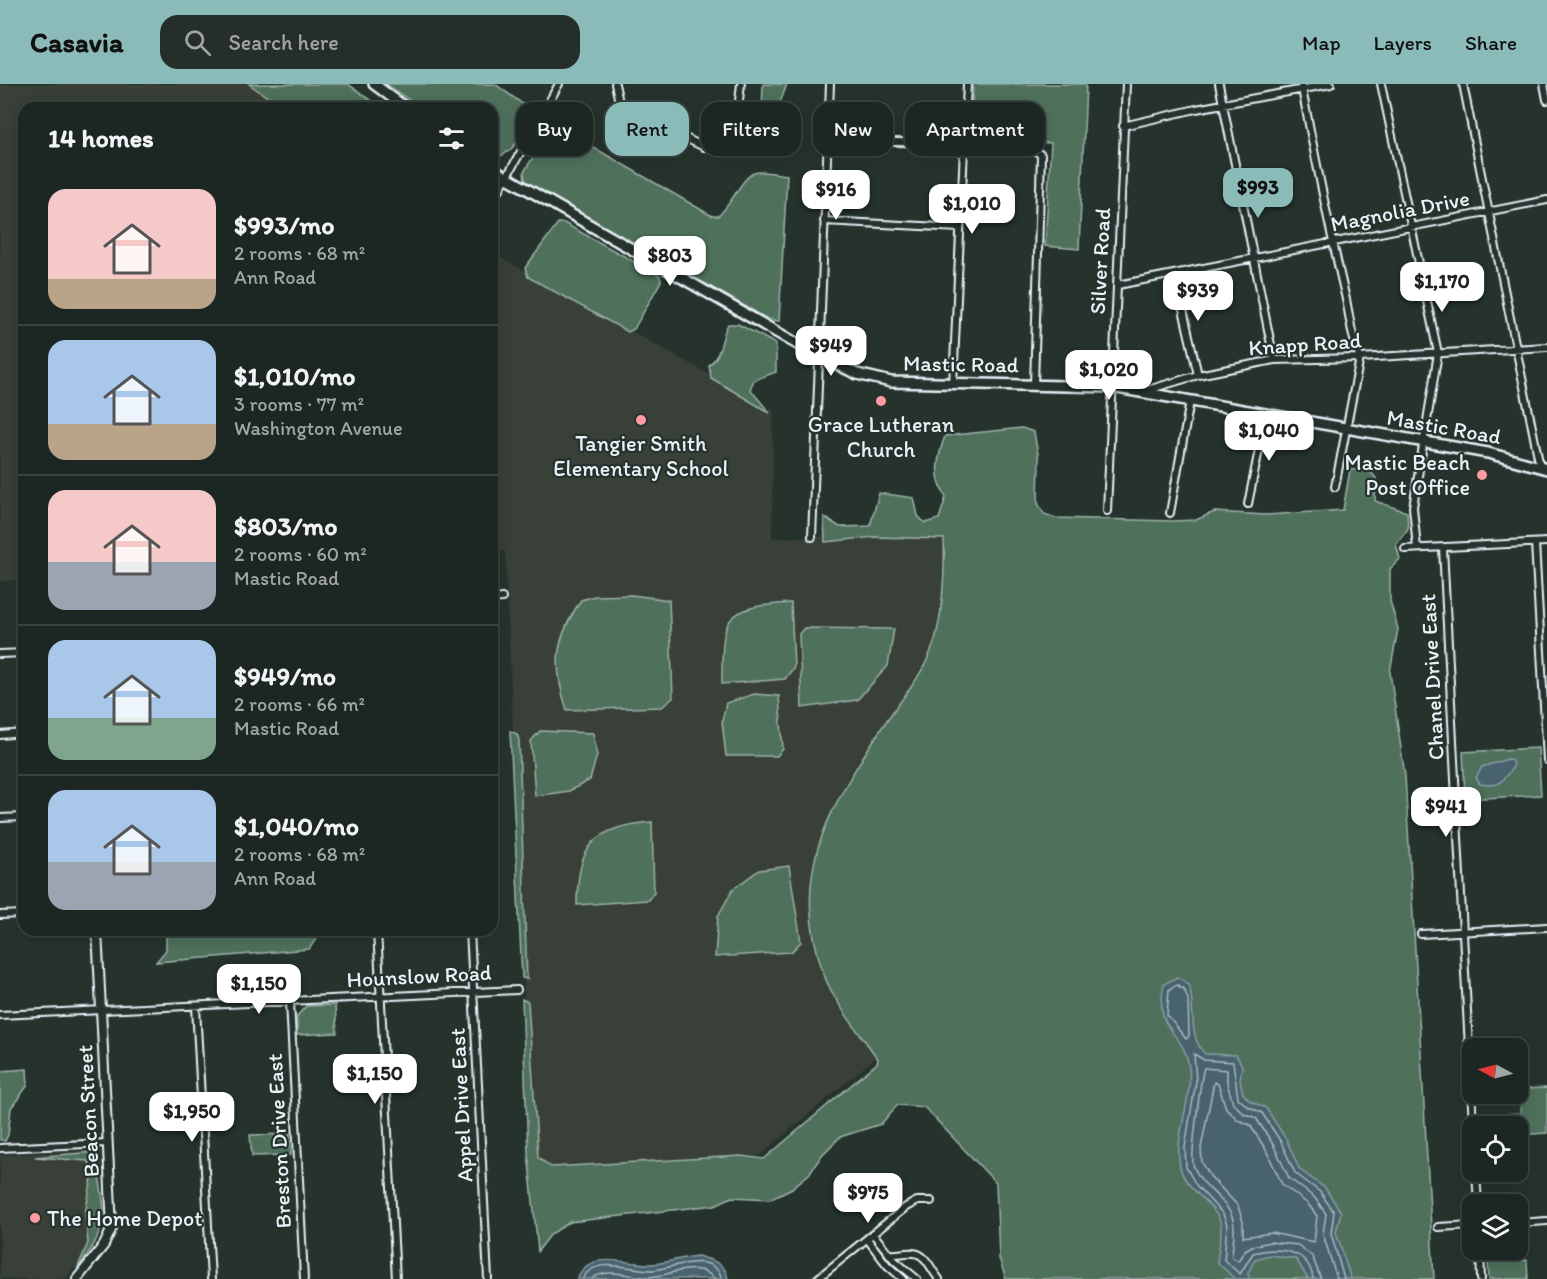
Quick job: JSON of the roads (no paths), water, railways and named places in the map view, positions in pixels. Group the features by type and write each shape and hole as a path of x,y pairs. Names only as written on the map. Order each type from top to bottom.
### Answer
{"main road":[{"path":"374,84 398,102"},
{"name":"Mastic Road","path":"498,173 819,356 872,378 906,384 1112,387 1491,454 1544,468"}],"street":[{"path":"498,193 559,84"},
{"path":"615,84 619,102 648,120 704,147 734,141 741,84"},
{"path":"829,102 830,84"},
{"path":"966,102 967,84"},
{"name":"Silver Road","path":"1107,511 1126,84"},
{"path":"1219,84 1274,360"},
{"path":"1123,126 1302,87 1331,84"},
{"path":"1381,84 1438,353 1413,507 1417,548"},
{"path":"1463,84 1516,348 1544,468"},
{"path":"1544,84 1547,100"},
{"path":"1302,87 1354,346 1360,358 1335,487"},
{"path":"812,537 827,156"},
{"path":"953,385 963,156"},
{"path":"1034,385 1041,156"},
{"name":"Magnolia Drive","path":"1118,285 1547,200"},
{"path":"824,221 960,228"},
{"path":"1175,275 1198,375"},
{"name":"Knapp Road","path":"1142,392 1198,375 1274,360 1360,358 1547,347"},
{"path":"1170,513 1190,401"},
{"path":"1248,504 1266,415"},
{"path":"1405,549 1547,542"},
{"path":"1535,543 1547,760"},
{"name":"Chanel Drive East","path":"1443,548 1472,1116"},
{"path":"498,598 502,598"},
{"path":"0,654 18,653"},
{"path":"0,735 18,734"},
{"path":"0,818 18,817"},
{"path":"0,915 18,914"},
{"path":"1421,934 1547,927"},
{"name":"Beacon Street","path":"77,1279 104,1245 112,1227 97,936"},
{"path":"377,936 396,1279"},
{"name":"Appel Drive East","path":"470,936 488,1279"},
{"name":"Hounslow Road","path":"0,1015 517,990"},
{"name":"Breston Drive East","path":"290,1001 304,1279"},
{"path":"196,1007 211,1279"},
{"path":"0,1148 107,1143"},
{"path":"817,1279 868,1240 906,1206 917,1201 932,1201"},
{"path":"1528,1222 1547,1221"},
{"path":"1438,1227 1462,1226"},
{"path":"874,1235 889,1254 917,1279"},
{"path":"868,1240 903,1279"},
{"path":"889,1254 902,1256 912,1252 923,1256 939,1279"},
{"path":"894,1271 900,1265 902,1256"},
{"path":"1480,1260 1481,1279"}],"water":[{"path":"1508,759 1512,760 1513,767 1503,780 1492,785 1480,784 1476,778 1482,767"},
{"path":"1177,977 1189,984 1194,1030 1199,1047 1205,1054 1236,1055 1242,1066 1240,1080 1243,1094 1250,1101 1266,1108 1286,1139 1300,1170 1325,1188 1341,1212 1336,1232 1351,1279 1308,1279 1296,1259 1270,1255 1255,1259 1248,1273 1249,1279 1235,1279 1217,1262 1221,1230 1219,1218 1188,1183 1180,1167 1179,1142 1190,1080 1189,1067 1181,1044 1165,1022 1162,1013 1164,984"},
{"path":"698,1256 721,1266 728,1279 577,1279 583,1269 599,1261 652,1264"}],"place":[{"name":"Grace Lutheran Church","path":"881,401"},
{"name":"Tangier Smith Elementary School","path":"641,420"},
{"name":"Mastic Beach Post Office","path":"1482,475"},
{"name":"The Home Depot","path":"35,1218"}]}
